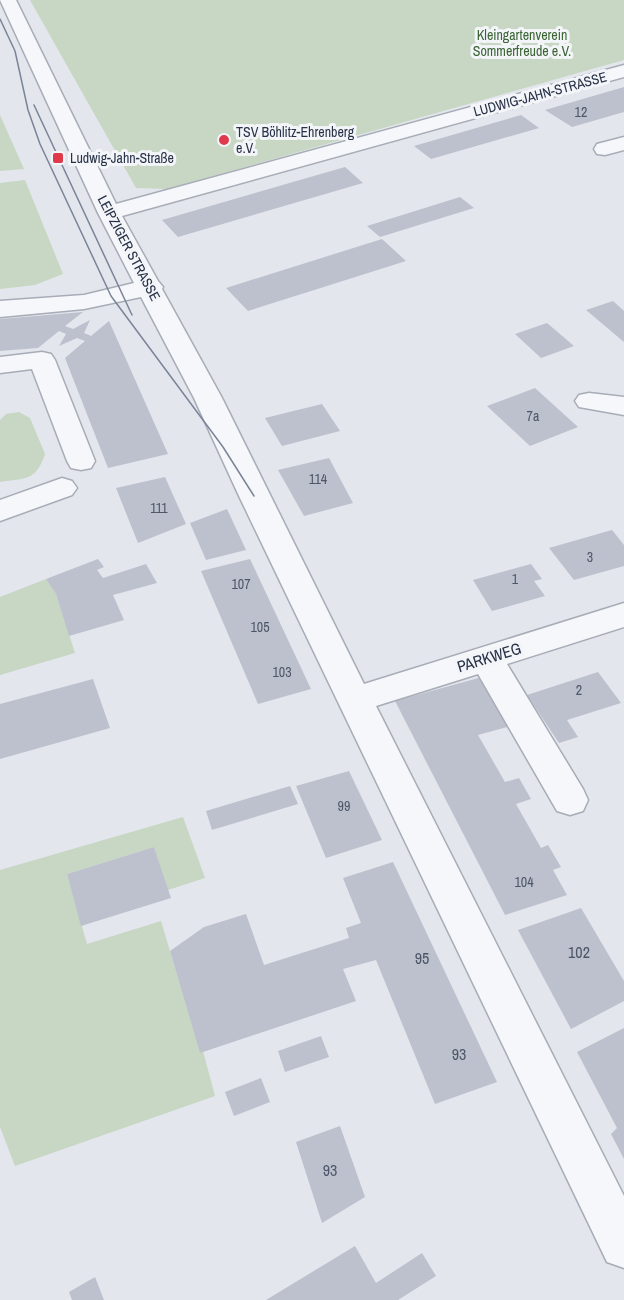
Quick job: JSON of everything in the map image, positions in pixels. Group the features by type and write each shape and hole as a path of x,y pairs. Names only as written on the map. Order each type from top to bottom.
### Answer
{"street":[{"name":"LEIPZIGER STRASSE","path":"7,0 109,213 208,398 354,700 624,1245"},
{"name":"LUDWIG-JAHN-STRASSE","path":"109,213 624,71"},
{"path":"0,309 84,302 151,288"},
{"path":"0,365 42,360 81,461"},
{"path":"589,401 624,406"},
{"path":"0,511 62,488"},
{"name":"PARKWEG","path":"354,700 624,615"},
{"path":"486,658 570,800"}],"green space":[{"name":"TSV Böhlitz-Ehrenberg e.V.","path":"30,0 624,0 624,60 167,189 136,188"},
{"path":"0,115 24,169 0,171"},
{"path":"25,180 63,274 35,285 0,289 0,183"},
{"path":"19,412 30,418 45,454 34,474 23,479 0,482 0,420 6,414"},
{"path":"46,579 56,594 75,653 0,675 0,597"},
{"path":"183,817 205,878 168,890 154,847 67,874 87,944 161,921 200,1052 203,1051 215,1096 15,1166 0,1127 0,870"}],"building":[{"path":"624,87 624,112 572,127 545,110"},
{"path":"521,115 539,128 431,159 414,146"},
{"path":"345,167 363,183 178,237 162,220"},
{"path":"460,197 474,208 380,237 367,226"},
{"path":"382,239 406,261 248,311 226,288"},
{"path":"613,301 624,311 624,342 586,310"},
{"path":"83,312 65,326 73,329 90,320 84,333 91,336 109,321 168,454 108,468 65,358 85,341 77,338 59,346 66,334 59,331 38,348 0,351 0,319"},
{"path":"547,323 574,346 541,358 515,334"},
{"path":"535,388 578,427 530,446 487,406"},
{"path":"322,404 340,431 282,446 265,418"},
{"path":"329,458 353,503 304,516 278,470"},
{"path":"165,477 186,524 138,543 116,488"},
{"path":"227,509 246,550 206,560 190,523"},
{"path":"612,530 624,545 624,566 574,580 549,548"},
{"path":"98,559 104,567 97,570 103,578 146,564 157,583 113,595 124,620 69,636 56,594 46,579"},
{"path":"250,559 311,689 258,704 201,571"},
{"path":"531,564 542,579 534,581 545,596 492,611 473,580"},
{"path":"598,672 621,703 567,720 578,737 559,743 527,695"},
{"path":"482,677 511,726 478,735 505,782 519,778 531,799 516,804 541,848 548,845 561,867 553,870 567,895 505,915 395,701"},
{"path":"93,679 110,728 0,759 0,704"},
{"path":"349,771 382,840 326,858 296,786"},
{"path":"290,786 298,804 212,830 206,811"},
{"path":"154,847 171,898 81,926 67,874"},
{"path":"393,862 497,1082 435,1104 376,960 343,969 356,1001 200,1053 170,951 204,927 246,914 264,965 349,938 346,928 361,923 343,878"},
{"path":"581,908 624,981 624,1001 571,1029 518,930"},
{"path":"624,1028 624,1159 611,1134 617,1128 577,1052"},
{"path":"321,1036 329,1057 285,1072 278,1051"},
{"path":"261,1078 270,1102 234,1116 225,1092"},
{"path":"340,1126 365,1197 322,1223 296,1142"},
{"path":"355,1246 376,1283 422,1253 436,1276 398,1300 266,1300"},
{"path":"95,1277 104,1300 72,1300 69,1292"}],"tram line":[{"path":"0,19 15,51 28,110 40,144 111,296 223,447 254,496"},
{"path":"34,105 132,315"}],"place":[{"name":"TSV Böhlitz-Ehrenberg e.V.","path":"224,140"},
{"name":"Ludwig-Jahn-Straße","path":"58,158"}],"park label":[{"name":"Kleingartenverein Sommerfreude e.V.","path":"522,44"}]}
